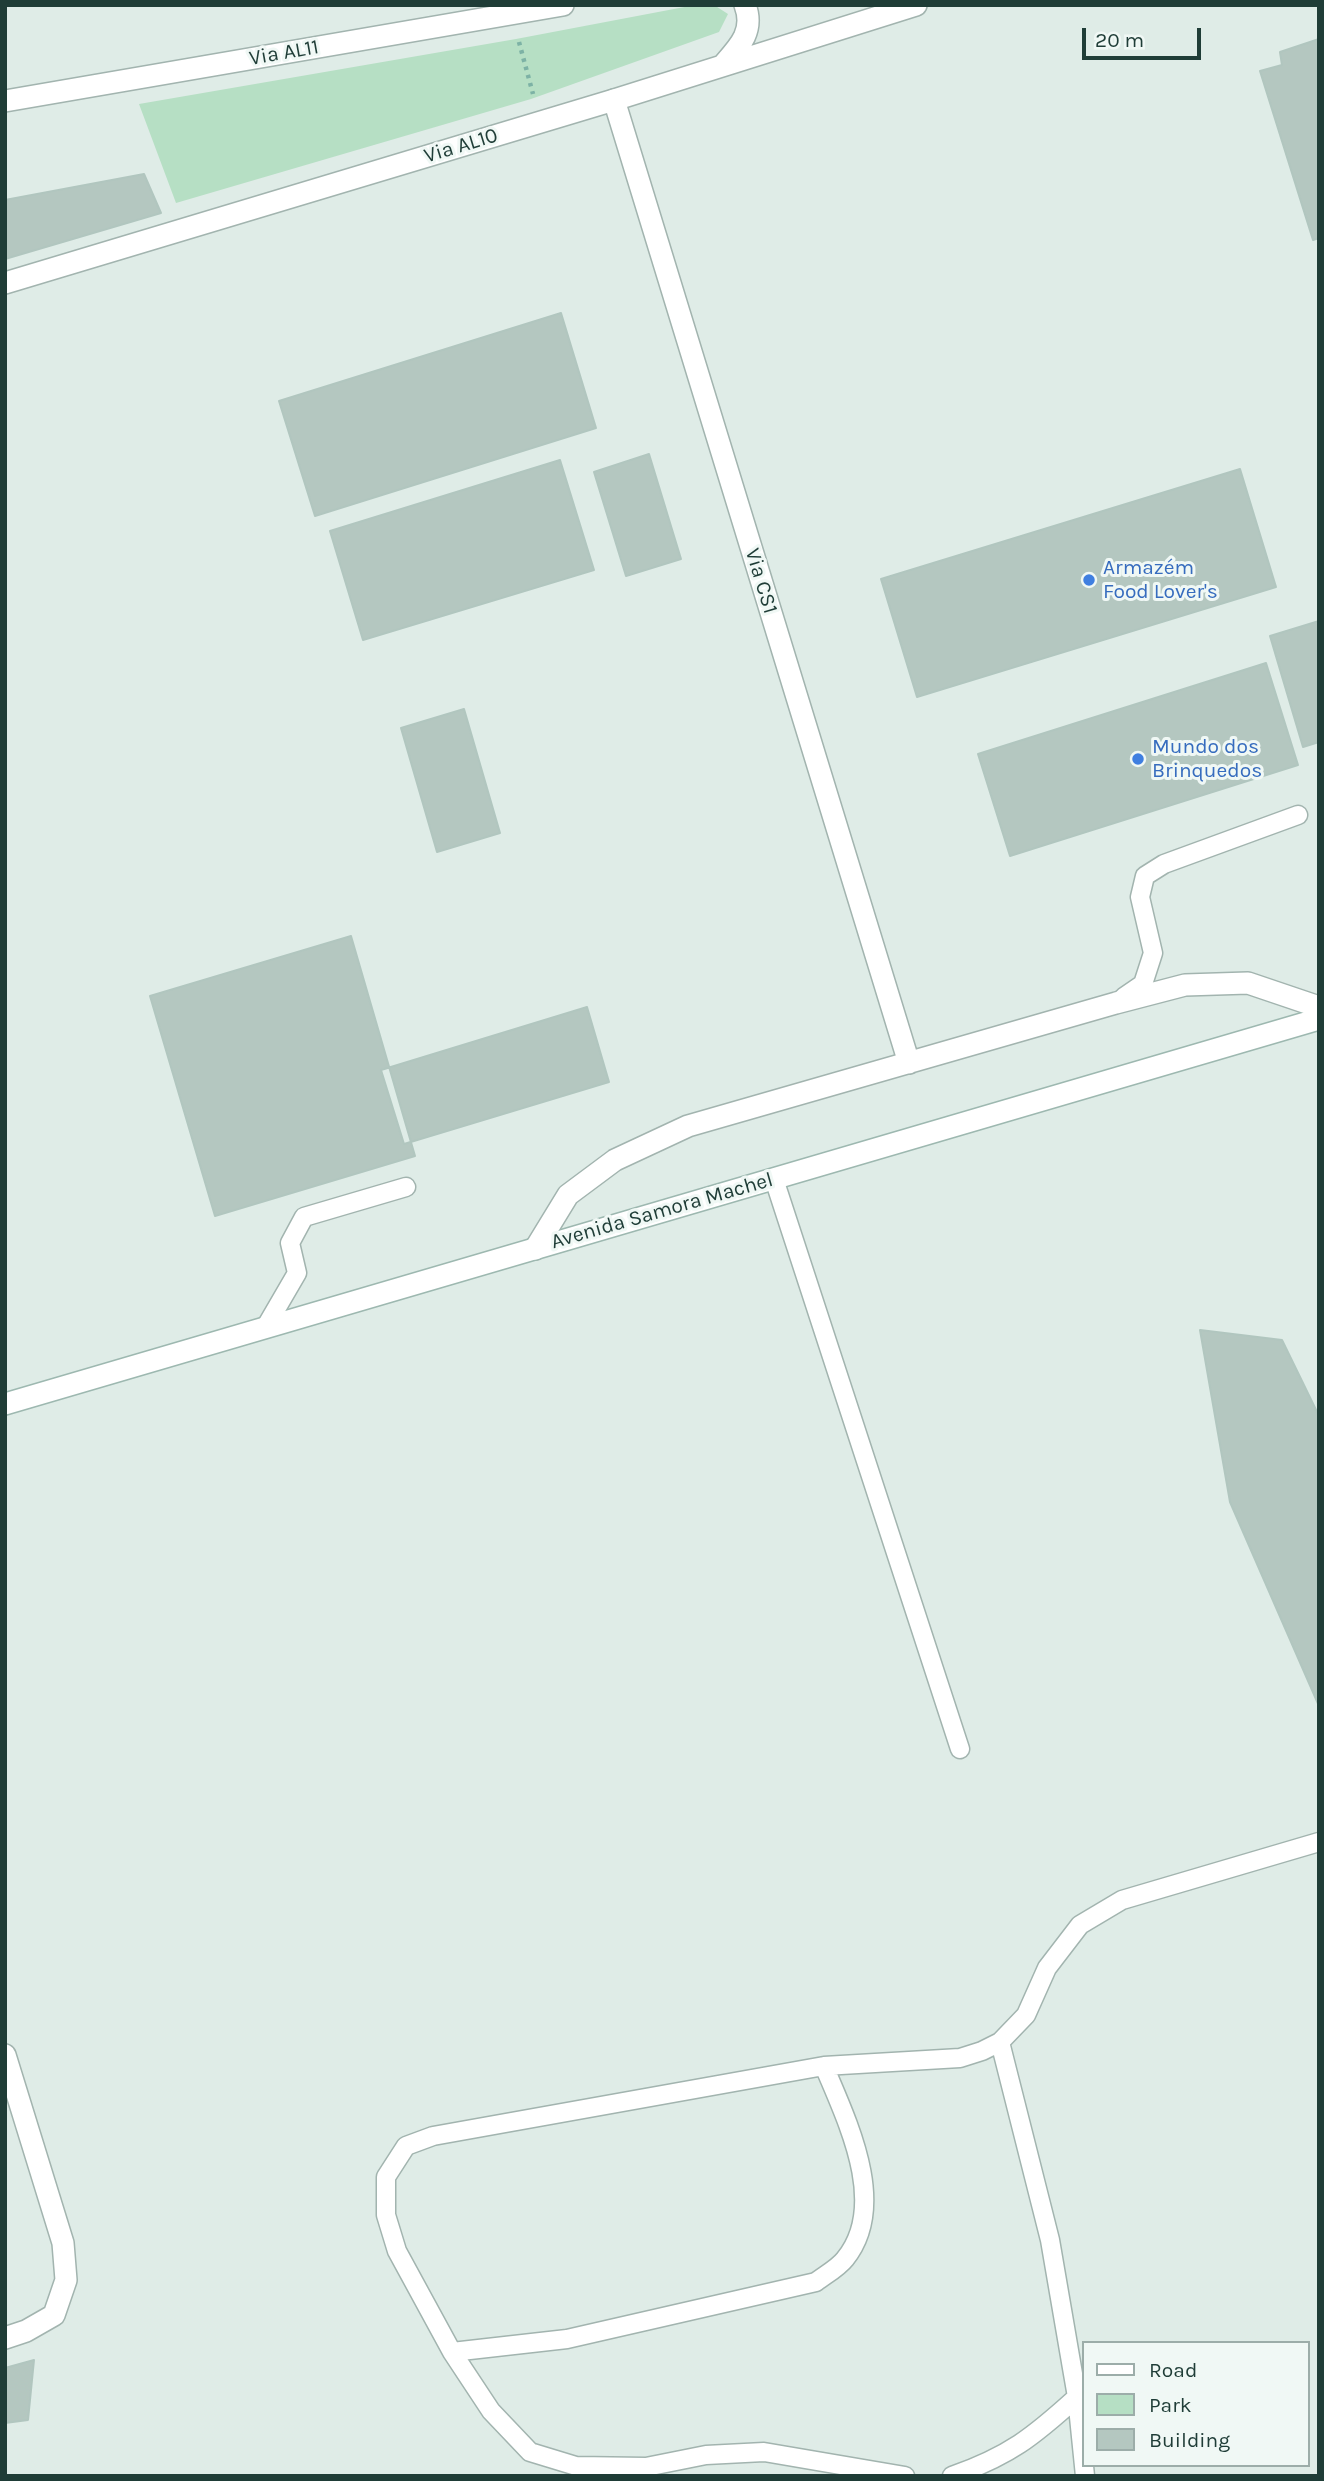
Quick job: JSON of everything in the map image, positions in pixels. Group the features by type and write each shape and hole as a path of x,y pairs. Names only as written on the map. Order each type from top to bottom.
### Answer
{"street":[{"name":"Via AL11","path":"5,101 497,12 563,5"},
{"path":"722,67 744,41 749,25 745,5"},
{"name":"Via AL10","path":"5,283 614,100 916,5"},
{"name":"Via CS1","path":"614,100 909,1063"},
{"path":"535,1249 568,1195 615,1160 688,1126 1185,985 1248,983 1319,1007"},
{"name":"Avenida Samora Machel","path":"5,1404 1319,1019"},
{"path":"5,2055 63,2244 66,2280 54,2315 26,2331 5,2338"}],"lane":[{"path":"1115,1003 1143,984 1153,953 1140,897 1144,876 1164,864 1298,815"},
{"path":"774,1179 960,1749"},
{"path":"265,1328 297,1273 290,1242 304,1217 406,1187"},
{"path":"905,2476 764,2452 706,2455 646,2467 576,2466 530,2452 491,2411 452,2352 397,2252 386,2215 386,2177 406,2146 433,2136 824,2066 960,2058 1000,2042 1026,2015 1047,1968 1080,1925 1122,1900 1319,1842"},
{"path":"1000,2042 1050,2240 1082,2441"},
{"path":"452,2352 567,2339 816,2282 845,2260 860,2235 865,2205 856,2142 824,2066"},
{"path":"952,2476 1013,2450 1077,2397"}],"path":[{"path":"497,12 541,122"}],"green space":[{"path":"695,5 714,5 728,14 719,32 531,99 176,203 139,104 516,39"}],"building":[{"path":"1319,39 1319,238 1313,240 1260,71 1282,65 1280,52"},
{"path":"144,174 161,213 5,259 5,200"},
{"path":"561,313 596,428 315,516 279,401"},
{"path":"649,454 681,559 626,576 594,472"},
{"path":"560,460 594,570 363,640 330,531"},
{"path":"1240,469 1276,587 917,697 881,579"},
{"path":"1319,621 1319,742 1303,747 1270,636"},
{"name":"Mundo dos Brinquedos","path":"1266,663 1298,765 1010,856 978,754"},
{"path":"464,709 500,833 437,852 401,728"},
{"path":"351,936 415,1156 215,1216 150,996"},
{"path":"587,1007 609,1082 404,1144 381,1070"},
{"path":"1200,1330 1282,1340 1319,1416 1319,1706 1230,1502"},
{"path":"34,2360 28,2420 5,2423 5,2368"}],"place":[{"name":"Armazém Food Lover's","path":"1089,580"},
{"name":"Mundo dos Brinquedos","path":"1138,759"}]}
